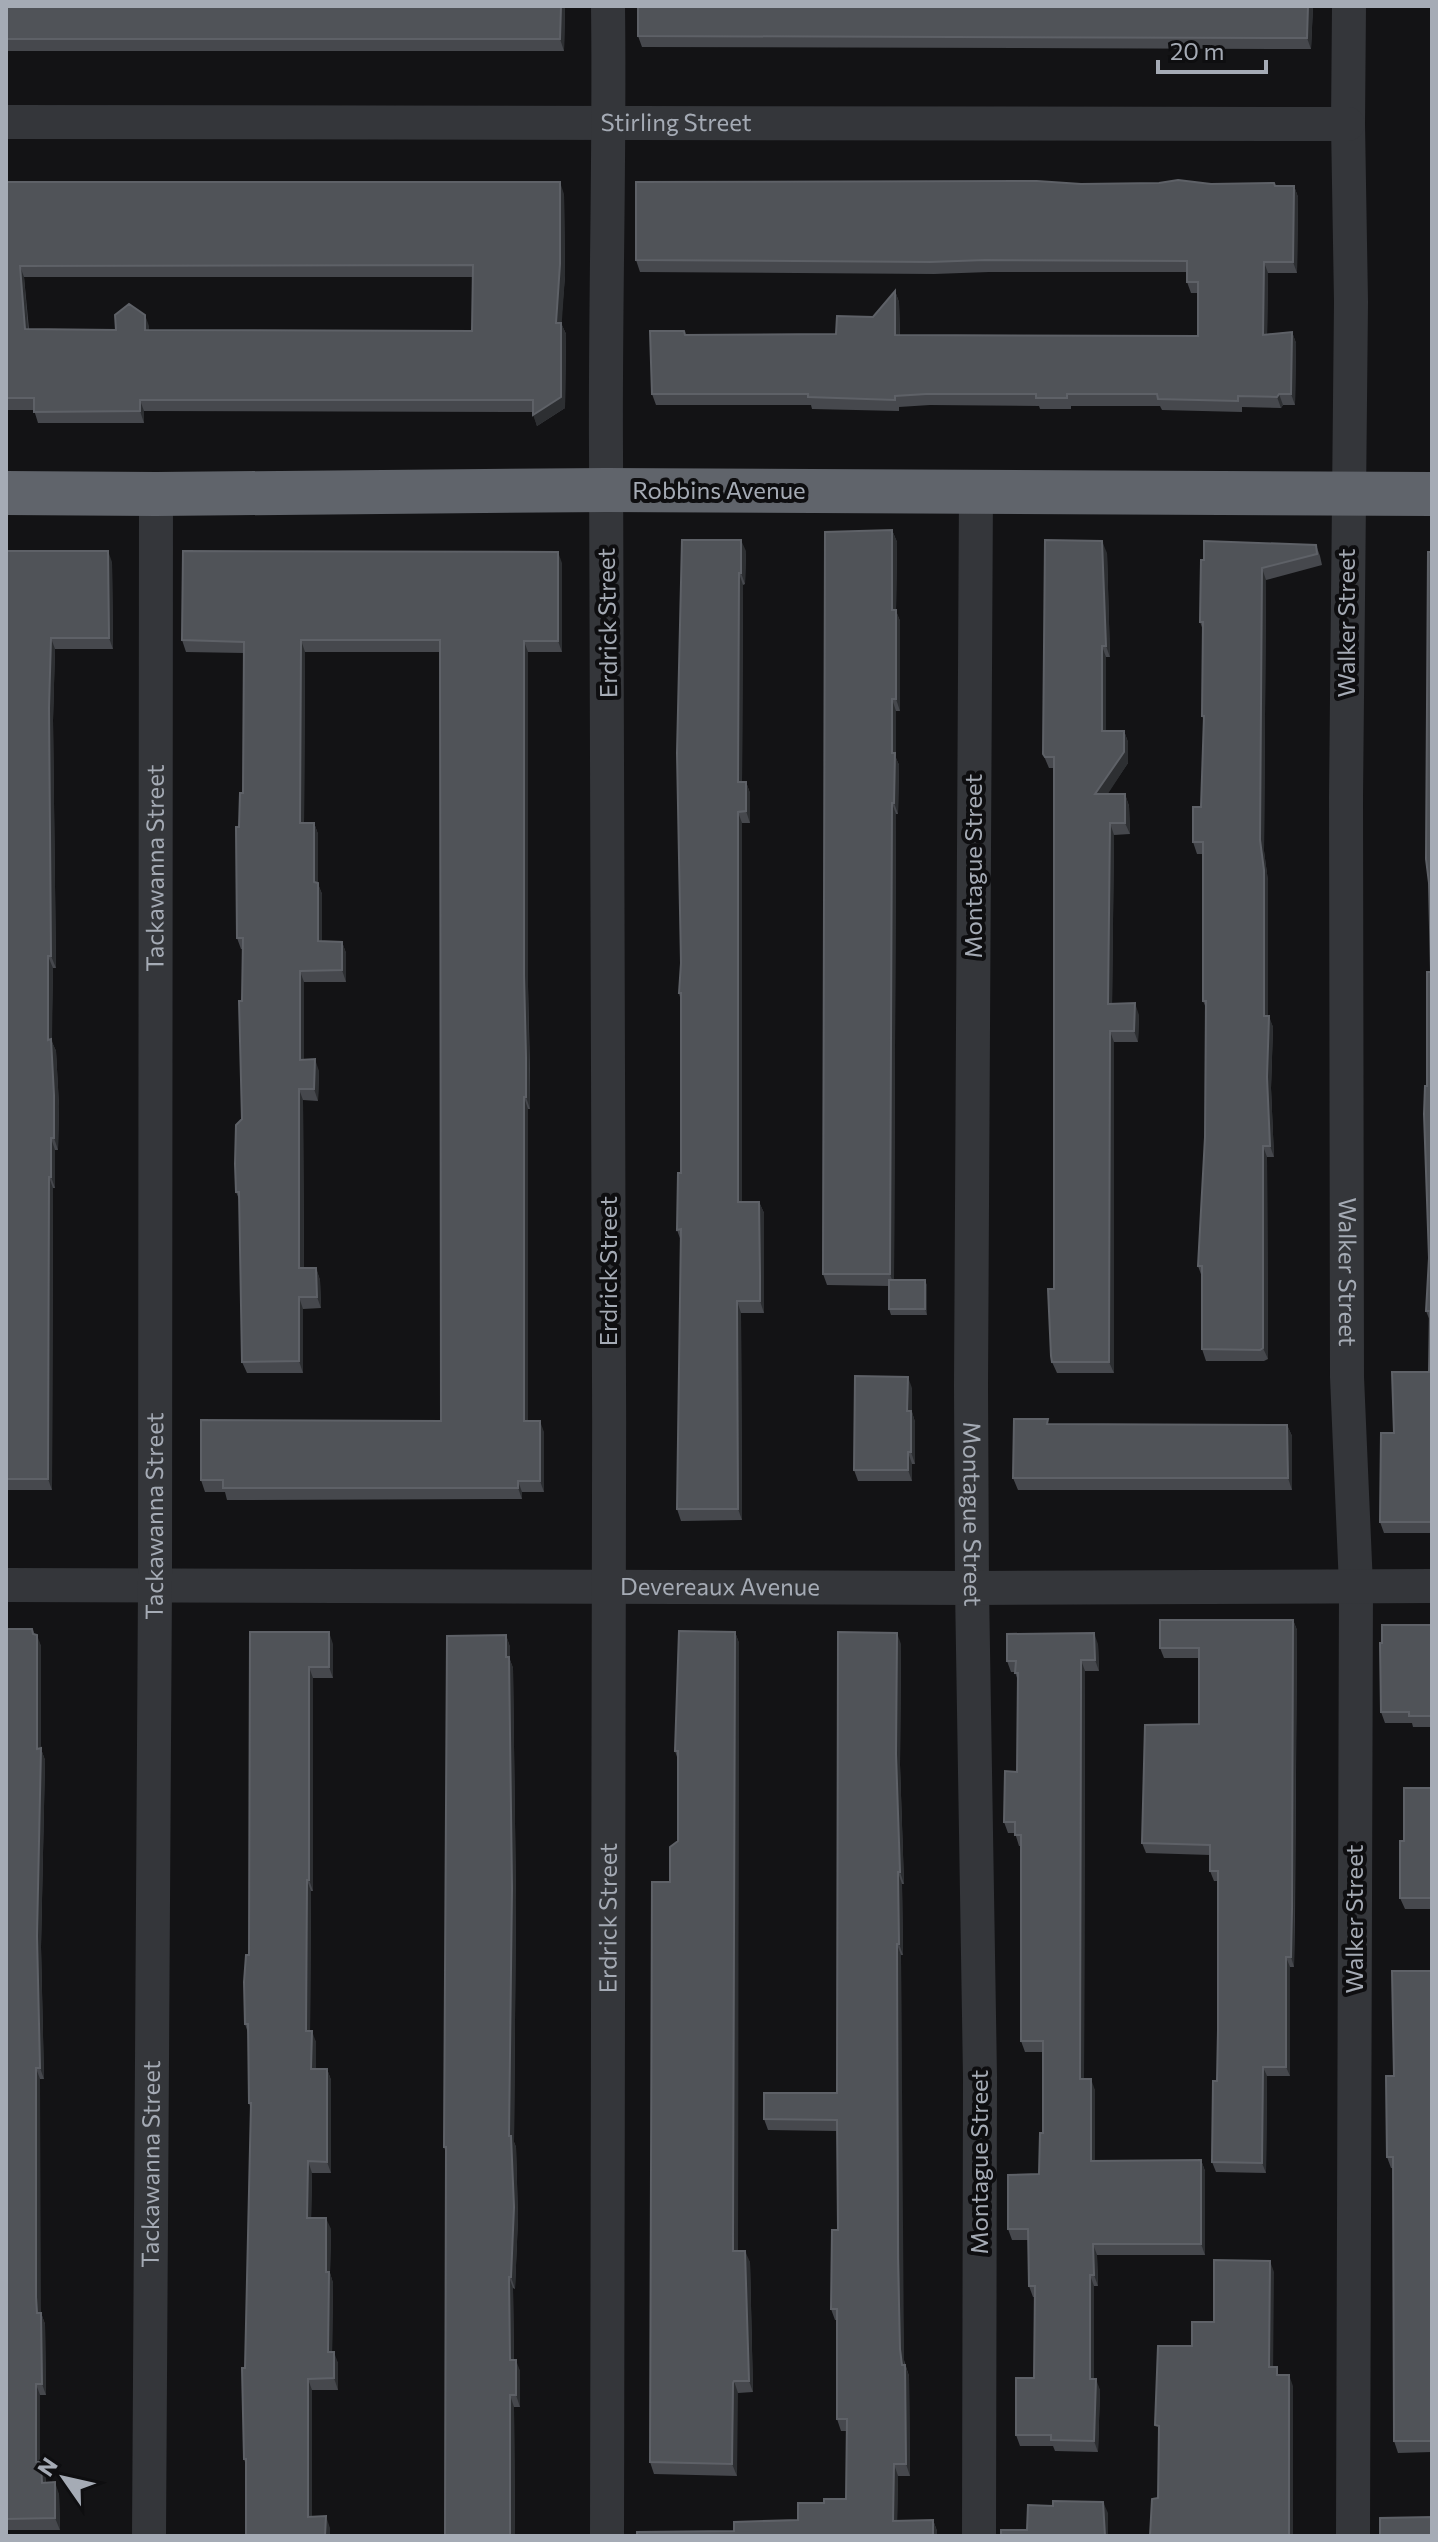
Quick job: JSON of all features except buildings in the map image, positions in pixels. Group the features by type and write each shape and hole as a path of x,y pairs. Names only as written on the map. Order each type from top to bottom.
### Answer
{"highway":[{"name":"Robbins Avenue","path":"6,493 606,490 1432,494"}],"street":[{"name":"Erdrick Street","path":"607,2536 609,668 605,296 608,6"},
{"name":"Walker Street","path":"1349,6 1351,302 1347,1377 1356,1586 1353,2536"},
{"name":"Stirling Street","path":"6,122 1348,124"},
{"name":"Montague Street","path":"976,492 972,1588 980,2077 979,2536"},
{"name":"Tackawanna Street","path":"149,2536 155,1585 156,494"},
{"name":"Devereaux Avenue","path":"6,1585 1432,1586"}]}
